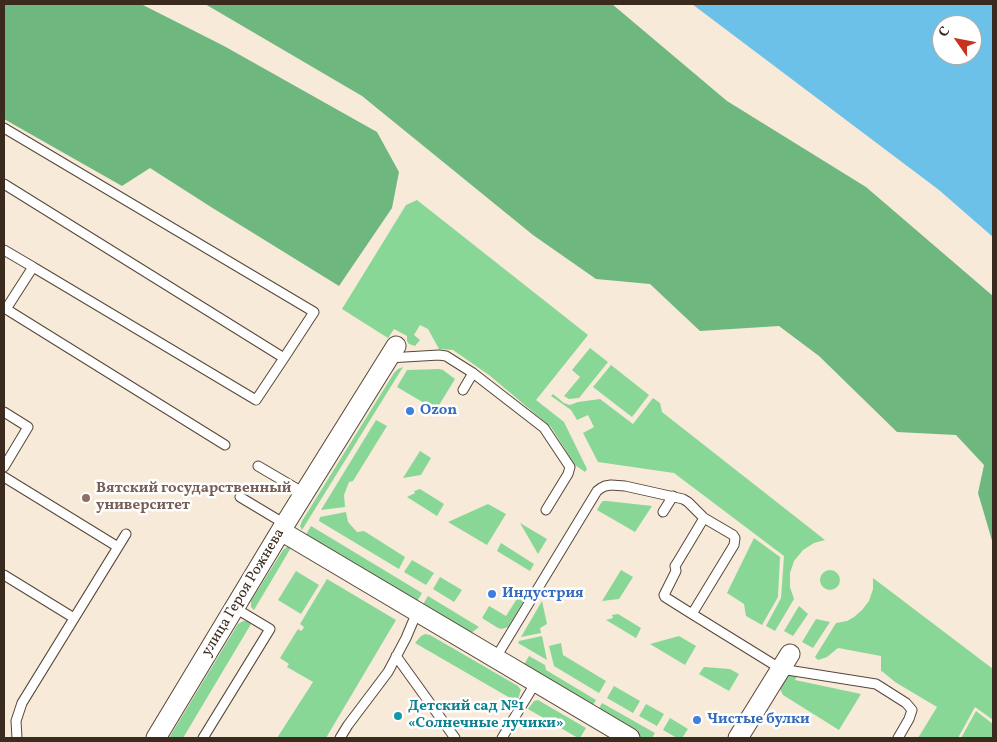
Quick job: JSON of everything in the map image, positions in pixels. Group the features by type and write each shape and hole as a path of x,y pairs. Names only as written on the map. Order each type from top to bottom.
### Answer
{"street":[{"name":"улица Героя Рожнева","path":"156,738 304,493 392,352"},
{"path":"283,528 417,612 630,738"},
{"path":"738,738 786,662"}],"lane":[{"path":"4,128 314,312 256,400 4,250"},
{"path":"4,184 284,358"},
{"path":"32,267 6,309 224,445"},
{"path":"392,352 446,356 473,373 544,428 570,467 568,474 546,510"},
{"path":"463,390 473,373"},
{"path":"4,412 28,427 4,467"},
{"path":"258,466 304,493"},
{"path":"4,478 118,547"},
{"path":"495,659 597,491 605,486 618,485 683,499 704,518 733,535 735,538 734,545 692,614"},
{"path":"663,512 673,496"},
{"path":"240,497 283,528"},
{"path":"704,518 677,563 676,571 664,596 692,614 786,662 876,684 906,703 912,710 898,738"},
{"path":"17,738 16,721 22,703 126,534"},
{"path":"4,575 74,618"},
{"path":"203,738 270,628 235,608"},
{"path":"340,738 388,672 417,612"},
{"path":"396,656 455,738"},
{"path":"502,738 536,682"}],"green space":[{"path":"4,4 141,4 224,46 377,132 399,172 392,208 339,286 150,168 122,186 4,119"},
{"path":"205,4 612,4 727,101 866,187 993,296 993,544 978,493 984,465 956,435 897,432 819,356 779,326 700,331 650,284 596,279 533,235 362,96"},
{"path":"417,200 588,335 536,400 564,422 587,469 585,472 575,465 551,427 489,375 453,350 439,349 428,329 420,325 414,335 420,340 415,346 409,344 407,336 394,329 388,338 342,309 406,205"},
{"path":"590,348 608,362 579,398 569,399 564,396 580,377 572,370"},
{"path":"611,365 649,395 632,417 593,387"},
{"path":"403,367 302,530 300,526 302,521 394,373"},
{"path":"439,369 455,379 436,410 397,387 407,370"},
{"path":"553,394 564,403 570,405 600,399 633,424 653,398 660,403 662,412 825,540 814,543 803,550 794,561 790,573 790,587 794,599 775,631 766,626 781,598 784,556 674,473 598,462 583,433 594,427 588,415 577,420 571,410 551,396"},
{"path":"376,420 387,426 353,481 349,482 344,495 345,507 321,510"},
{"path":"420,451 431,458 421,475 403,478"},
{"path":"420,489 444,504 437,516 407,497"},
{"path":"603,501 652,506 635,532 597,510"},
{"path":"488,504 506,514 487,545 448,522"},
{"path":"346,512 348,522 357,532 364,531 405,557 399,569 319,521 320,517"},
{"path":"520,523 547,539 538,554"},
{"path":"311,526 422,593 415,605 304,538"},
{"path":"754,538 780,557 778,597 762,625 746,616 744,604 727,593"},
{"path":"501,543 534,564 530,571 497,551"},
{"path":"292,546 254,610 251,607 251,601 283,550"},
{"path":"412,560 434,573 426,585 404,572"},
{"path":"621,570 633,577 619,599 602,601"},
{"path":"830,570 837,573 840,580 837,587 830,590 823,587 820,580 823,573"},
{"path":"296,571 319,585 301,614 278,600"},
{"path":"440,577 462,590 454,602 433,589"},
{"path":"873,578 993,669 993,720 975,707 958,738 918,738 937,707 895,682 881,671 881,656 838,648 827,657 818,660 815,657 836,623 847,621 854,617 869,601 873,589"},
{"path":"327,579 396,620 326,738 277,738 313,682 287,667 289,664 280,658 298,629 301,631 303,629 304,627 300,624"},
{"path":"520,594 526,597 508,627 498,628 482,618 489,606 506,616"},
{"path":"428,596 479,627 470,634 420,609"},
{"path":"542,601 547,624 540,628 541,633 521,637"},
{"path":"799,606 808,614 793,636 784,631"},
{"path":"618,614 641,628 636,638 606,620 613,618 612,615"},
{"path":"816,619 830,622 813,648 802,642"},
{"path":"243,621 251,624 183,738 169,738 238,624"},
{"path":"425,634 430,635 518,686 521,690 517,702 415,643"},
{"path":"542,636 547,660 518,643 519,641"},
{"path":"679,636 696,646 685,665 650,644"},
{"path":"561,643 563,655 606,681 599,693 554,666 549,646"},
{"path":"529,656 545,665 546,670 596,700 591,709 522,668"},
{"path":"704,667 730,669 739,674 729,691 699,674"},
{"path":"788,675 797,676 795,680 861,694 839,730 783,695 780,688"},
{"path":"614,686 640,701 633,713 607,698"},
{"path":"538,700 586,728 580,738 528,709 534,701"},
{"path":"602,703 655,733 652,738 641,738 597,712"},
{"path":"646,704 664,714 657,726 639,716"},
{"path":"976,711 993,724 993,738 961,738"},
{"path":"670,718 688,729 682,738 677,738 663,730"}],"water":[{"path":"692,4 993,4 993,237 939,190"}],"place":[{"name":"Ozon","path":"410,411"},
{"name":"Вятский государственный университет","path":"86,498"},
{"name":"Индустрия","path":"492,594"},
{"name":"Детский сад №1 «Солнечные лучики»","path":"398,716"},
{"name":"Чистые булки","path":"697,720"}]}
